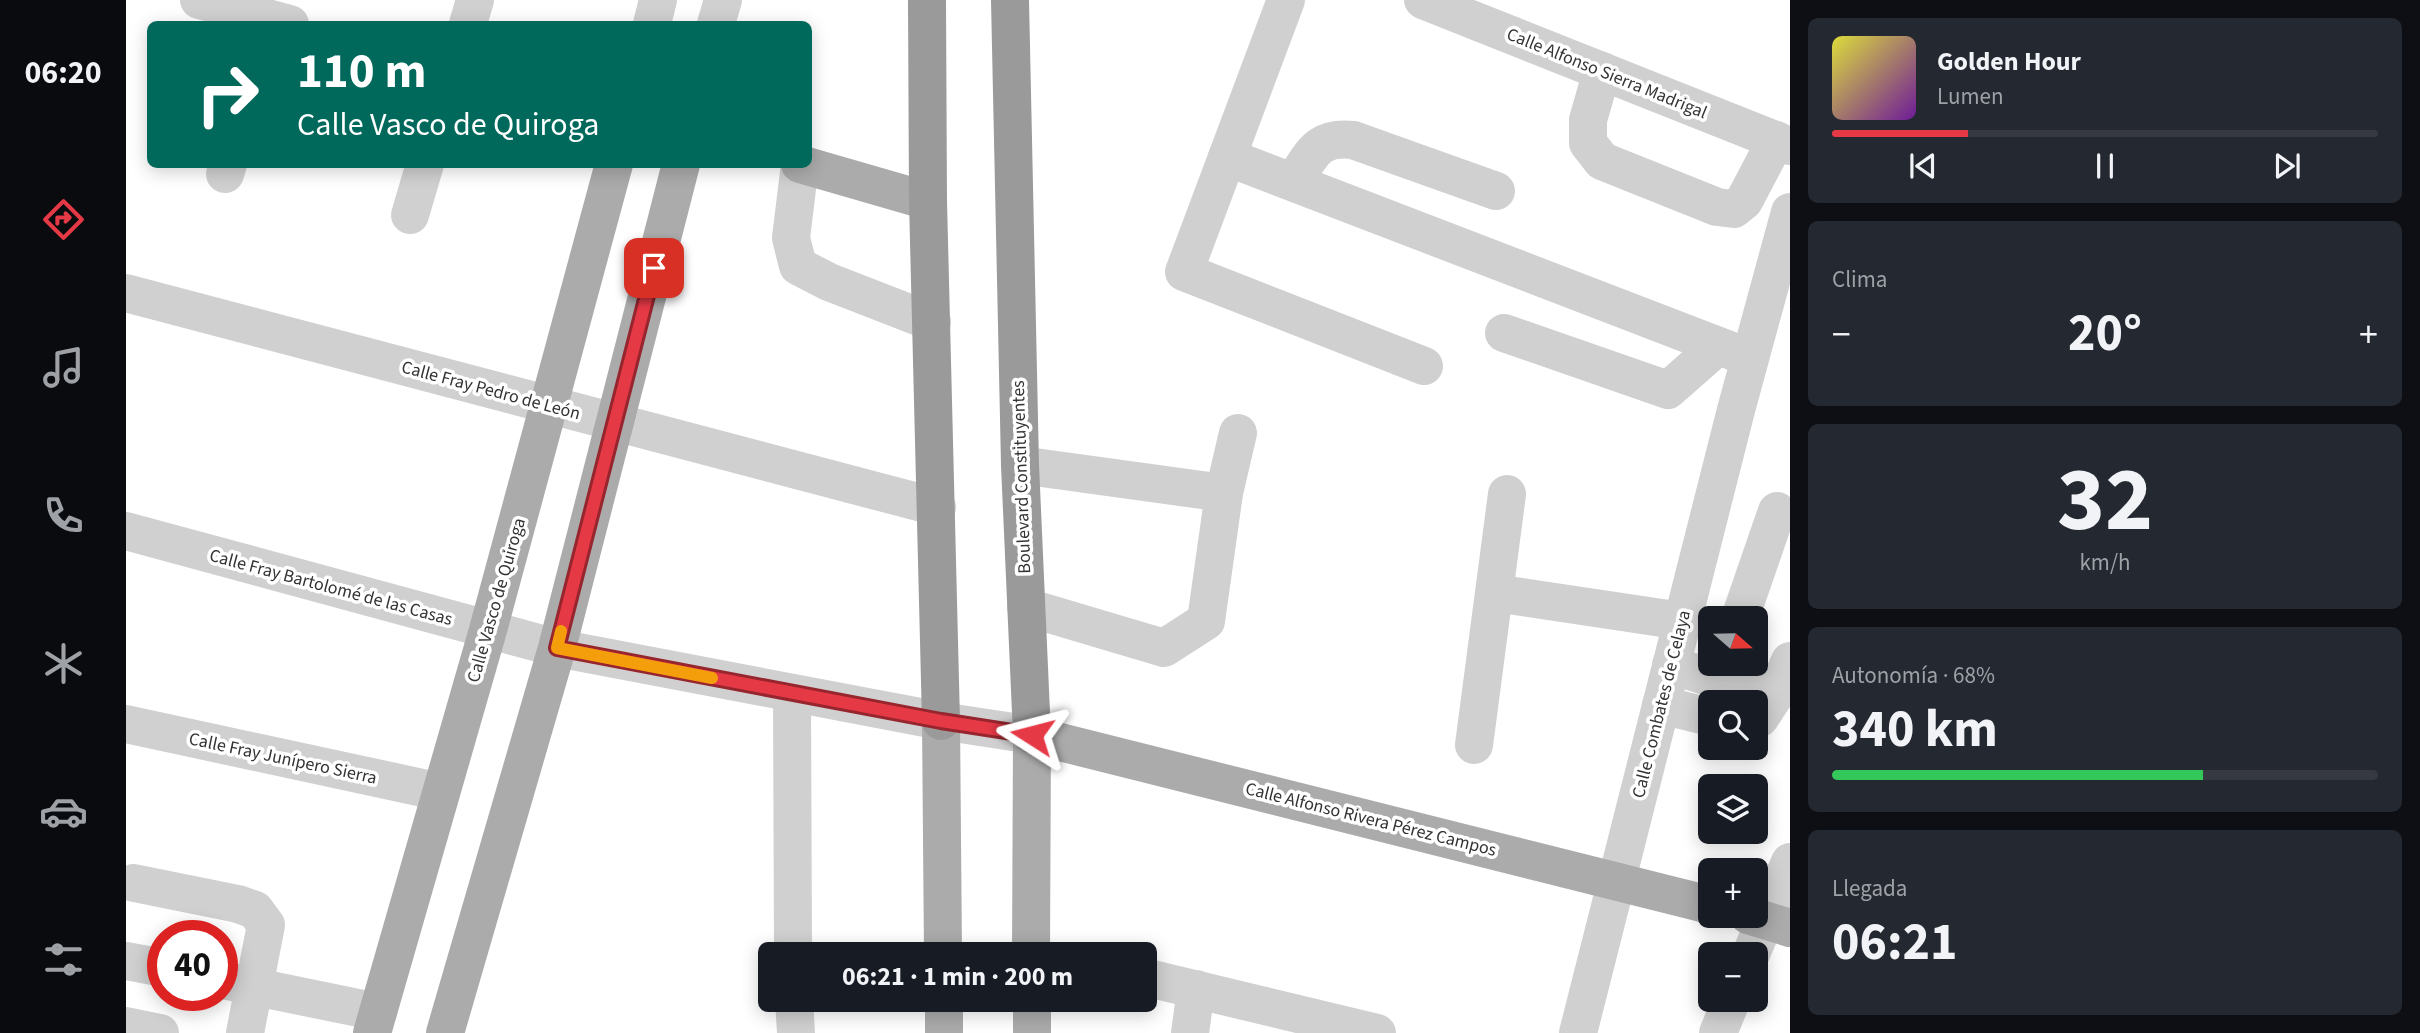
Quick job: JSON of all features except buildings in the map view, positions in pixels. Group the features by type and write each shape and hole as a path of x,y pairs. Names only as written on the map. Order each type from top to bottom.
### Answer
{"highway":[{"path":"927,0 928,201 941,721"},
{"name":"Boulevard Constituyentes","path":"1010,0 1020,465 1032,735"}],"main road":[{"path":"812,167 928,201"},
{"name":"Calle Vasco de Quiroga","path":"375,1022 488,630 613,168"},
{"path":"445,1033 557,648 680,168"},
{"path":"941,721 943,942"},
{"name":"Calle Alfonso Rivera Pérez Campos","path":"1032,735 1698,902"},
{"name":"Boulevard Constituyentes","path":"1032,735 1036,942"},
{"path":"944,1012 944,1033"},
{"path":"1032,1012 1032,1033"}],"street":[{"path":"200,0 276,17"},
{"path":"469,21 475,0"},
{"path":"653,21 658,0"},
{"path":"717,21 723,0"},
{"path":"1286,0 1184,272 1424,366"},
{"name":"Calle Alfonso Sierra Madrigal","path":"1423,0 1783,143"},
{"path":"1602,71 1588,120 1588,143 1602,161 1717,207 1734,209 1744,201 1783,143"},
{"path":"1293,182 1317,148 1333,138 1353,140 1496,191"},
{"path":"1227,157 1734,352"},
{"path":"410,215 424,168"},
{"path":"799,168 790,238 798,266 829,282 932,322"},
{"name":"Calle Combates de Celaya","path":"1578,1033 1617,880 1688,712 1682,621 1704,535 1734,352 1790,212"},
{"name":"Calle Fray Pedro de León","path":"126,293 937,508"},
{"path":"1504,333 1668,390 1734,352"},
{"path":"1026,607 1164,648 1206,621 1224,494 1238,433"},
{"path":"1020,465 1224,494"},
{"path":"1474,745 1507,494"},
{"path":"1744,606 1777,511"},
{"name":"Calle Fray Bartolomé de las Casas","path":"126,531 557,648 941,721 1032,735"},
{"path":"1704,535 1761,556"},
{"path":"1495,593 1682,621"},
{"path":"1768,702 1790,661"},
{"path":"1686,670 1726,690"},
{"path":"792,693 793,942"},
{"name":"Calle Fray Junípero Sierra","path":"126,724 441,792"},
{"path":"1763,929 1790,862"},
{"path":"134,883 238,904 255,910 266,925 239,984 245,1033"},
{"path":"126,961 147,965"},
{"path":"1157,980 1377,1033"},
{"path":"239,984 375,1022"},
{"path":"1190,1033 1196,989"},
{"path":"795,1012 796,1033"},
{"path":"1718,1033 1727,1012"},
{"path":"126,1026 160,1033"}],"slow traffic":[{"path":"561,631 557,648 712,678"}],"route":[{"path":"654,268 557,648 941,721 1032,735"}]}
